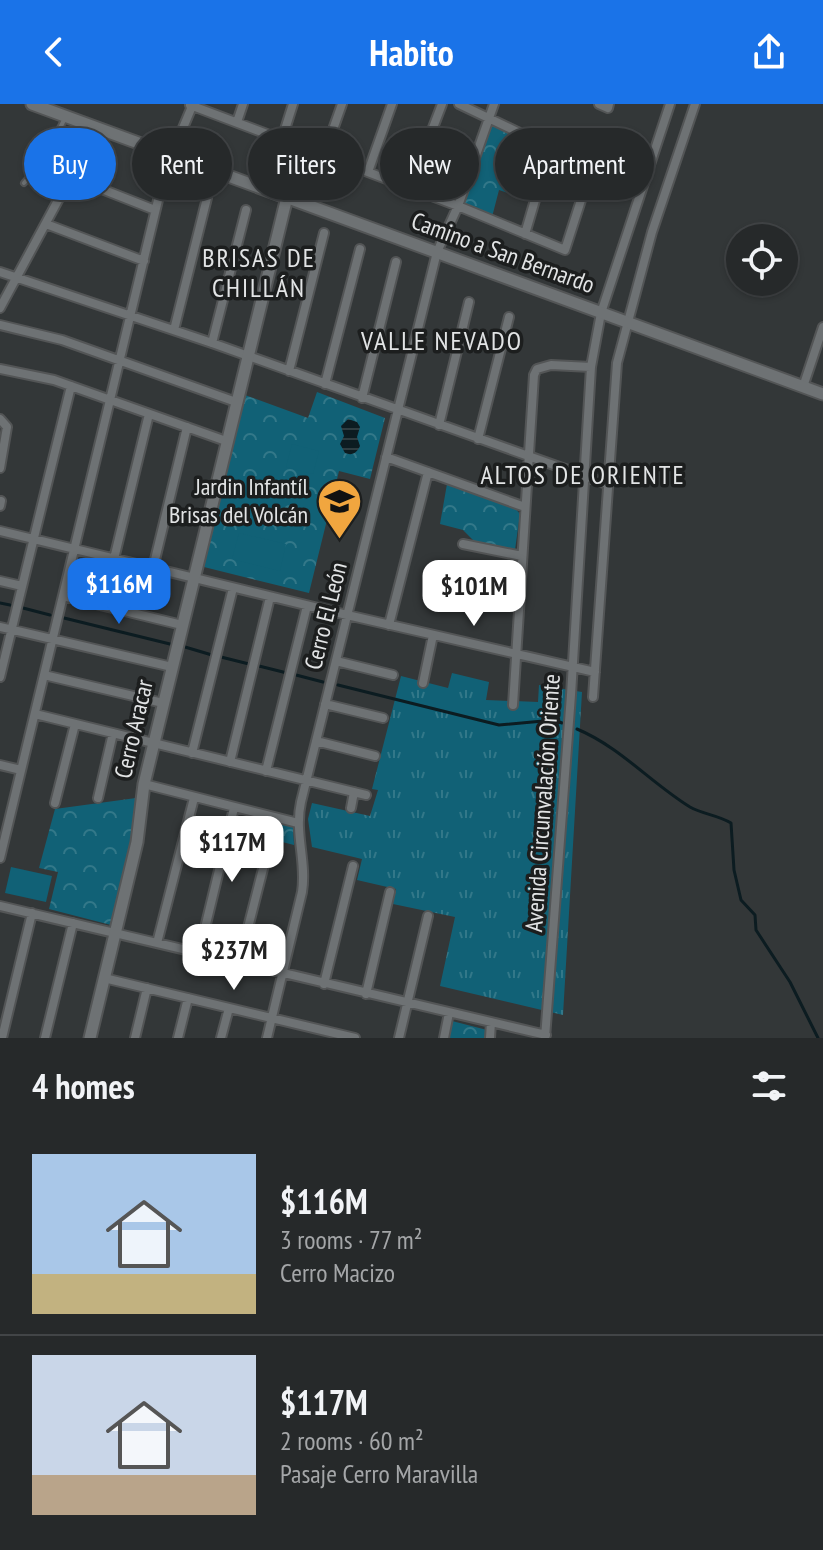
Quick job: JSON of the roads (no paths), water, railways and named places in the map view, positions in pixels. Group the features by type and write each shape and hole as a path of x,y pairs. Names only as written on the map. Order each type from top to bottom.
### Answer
{"street":[{"name":"Camino a San Bernardo","path":"32,104 97,128"},
{"path":"237,122 243,104"},
{"path":"285,128 293,104"},
{"path":"334,128 342,104"},
{"path":"368,172 392,104"},
{"path":"433,128 442,104"},
{"path":"459,104 507,128"},
{"name":"Cerro El León","path":"267,1038 304,881 298,823 306,781 437,252 458,206 494,104"},
{"name":"Avenida Circunvalación Oriente","path":"654,152 670,104"},
{"name":"Avenida Circunvalación Oriente","path":"593,697 613,390 626,321 695,104"},
{"path":"183,128 191,105 253,128"},
{"path":"364,170 380,177"},
{"path":"116,195 155,210"},
{"path":"0,308 59,200"},
{"path":"0,858 158,200"},
{"path":"174,330 206,200"},
{"name":"Cerro Aracar","path":"90,1038 137,842 153,743 286,200"},
{"name":"Camino a San Bernardo","path":"295,200 823,394"},
{"path":"442,200 565,250 581,200"},
{"path":"525,234 535,200"},
{"name":"Avenida Circunvalación Oriente","path":"546,1036 591,367 601,313 638,200"},
{"path":"212,343 246,210"},
{"path":"46,224 144,261"},
{"path":"289,371 324,233"},
{"path":"325,384 360,249"},
{"path":"362,398 396,262"},
{"path":"0,272 212,343 607,484"},
{"path":"439,425 469,302"},
{"path":"478,439 509,317"},
{"path":"0,325 62,340 236,402"},
{"path":"803,387 823,327"},
{"path":"513,705 534,375 537,369 551,365 591,367"},
{"path":"0,369 71,386 226,441"},
{"path":"0,677 71,386"},
{"path":"114,559 149,414"},
{"path":"0,419 7,427 0,468"},
{"path":"153,568 187,427"},
{"path":"386,457 525,507"},
{"path":"389,625 428,472"},
{"path":"0,531 595,672"},
{"path":"463,544 522,556"},
{"path":"0,581 22,586"},
{"path":"192,753 233,588"},
{"path":"459,588 519,602"},
{"path":"63,596 182,625"},
{"path":"230,762 270,597"},
{"path":"266,771 307,606"},
{"path":"0,627 172,667"},
{"path":"423,683 433,635"},
{"path":"336,661 393,675"},
{"path":"44,675 163,703"},
{"path":"325,704 383,718"},
{"path":"35,714 366,795"},
{"path":"55,803 75,724"},
{"path":"98,798 113,733"},
{"path":"316,741 375,756"},
{"path":"0,765 21,770"},
{"path":"144,784 298,823"},
{"path":"351,808 354,792"},
{"path":"157,943 194,798"},
{"path":"199,953 234,808"},
{"path":"239,963 267,853"},
{"path":"324,984 353,866"},
{"path":"366,994 390,892"},
{"path":"0,906 546,1036"},
{"path":"2,1038 32,913"},
{"path":"399,1038 428,916"},
{"path":"45,1038 73,923"},
{"path":"104,978 272,1018 313,1033 355,1038"},
{"path":"135,1038 147,988"},
{"path":"178,1038 188,998"},
{"path":"221,1038 229,1008"},
{"path":"444,1038 449,1013"},
{"path":"490,1038 491,1022"}],"lane":[{"path":"60,128 66,116"}],"waterway":[{"path":"0,603 10,605"},
{"path":"23,608 50,615"},
{"path":"64,618 170,644"},
{"path":"185,647 212,655"},
{"path":"221,657 249,664"},
{"path":"259,666 287,673"},
{"path":"296,675 323,682"},
{"path":"338,685 499,725 554,720 562,723"},
{"path":"577,729 607,745 690,807 731,823 734,870 741,900 755,915 756,930 790,982 818,1038"}],"place":[{"name":"Jardin Infantíl Brisas del Volcán","path":"339,540"}],"district":[{"name":"BRISAS DE CHILLÁN","path":"259,273"},
{"name":"VALLE NEVADO","path":"442,341"},
{"name":"ALTOS DE ORIENTE","path":"583,475"}]}
